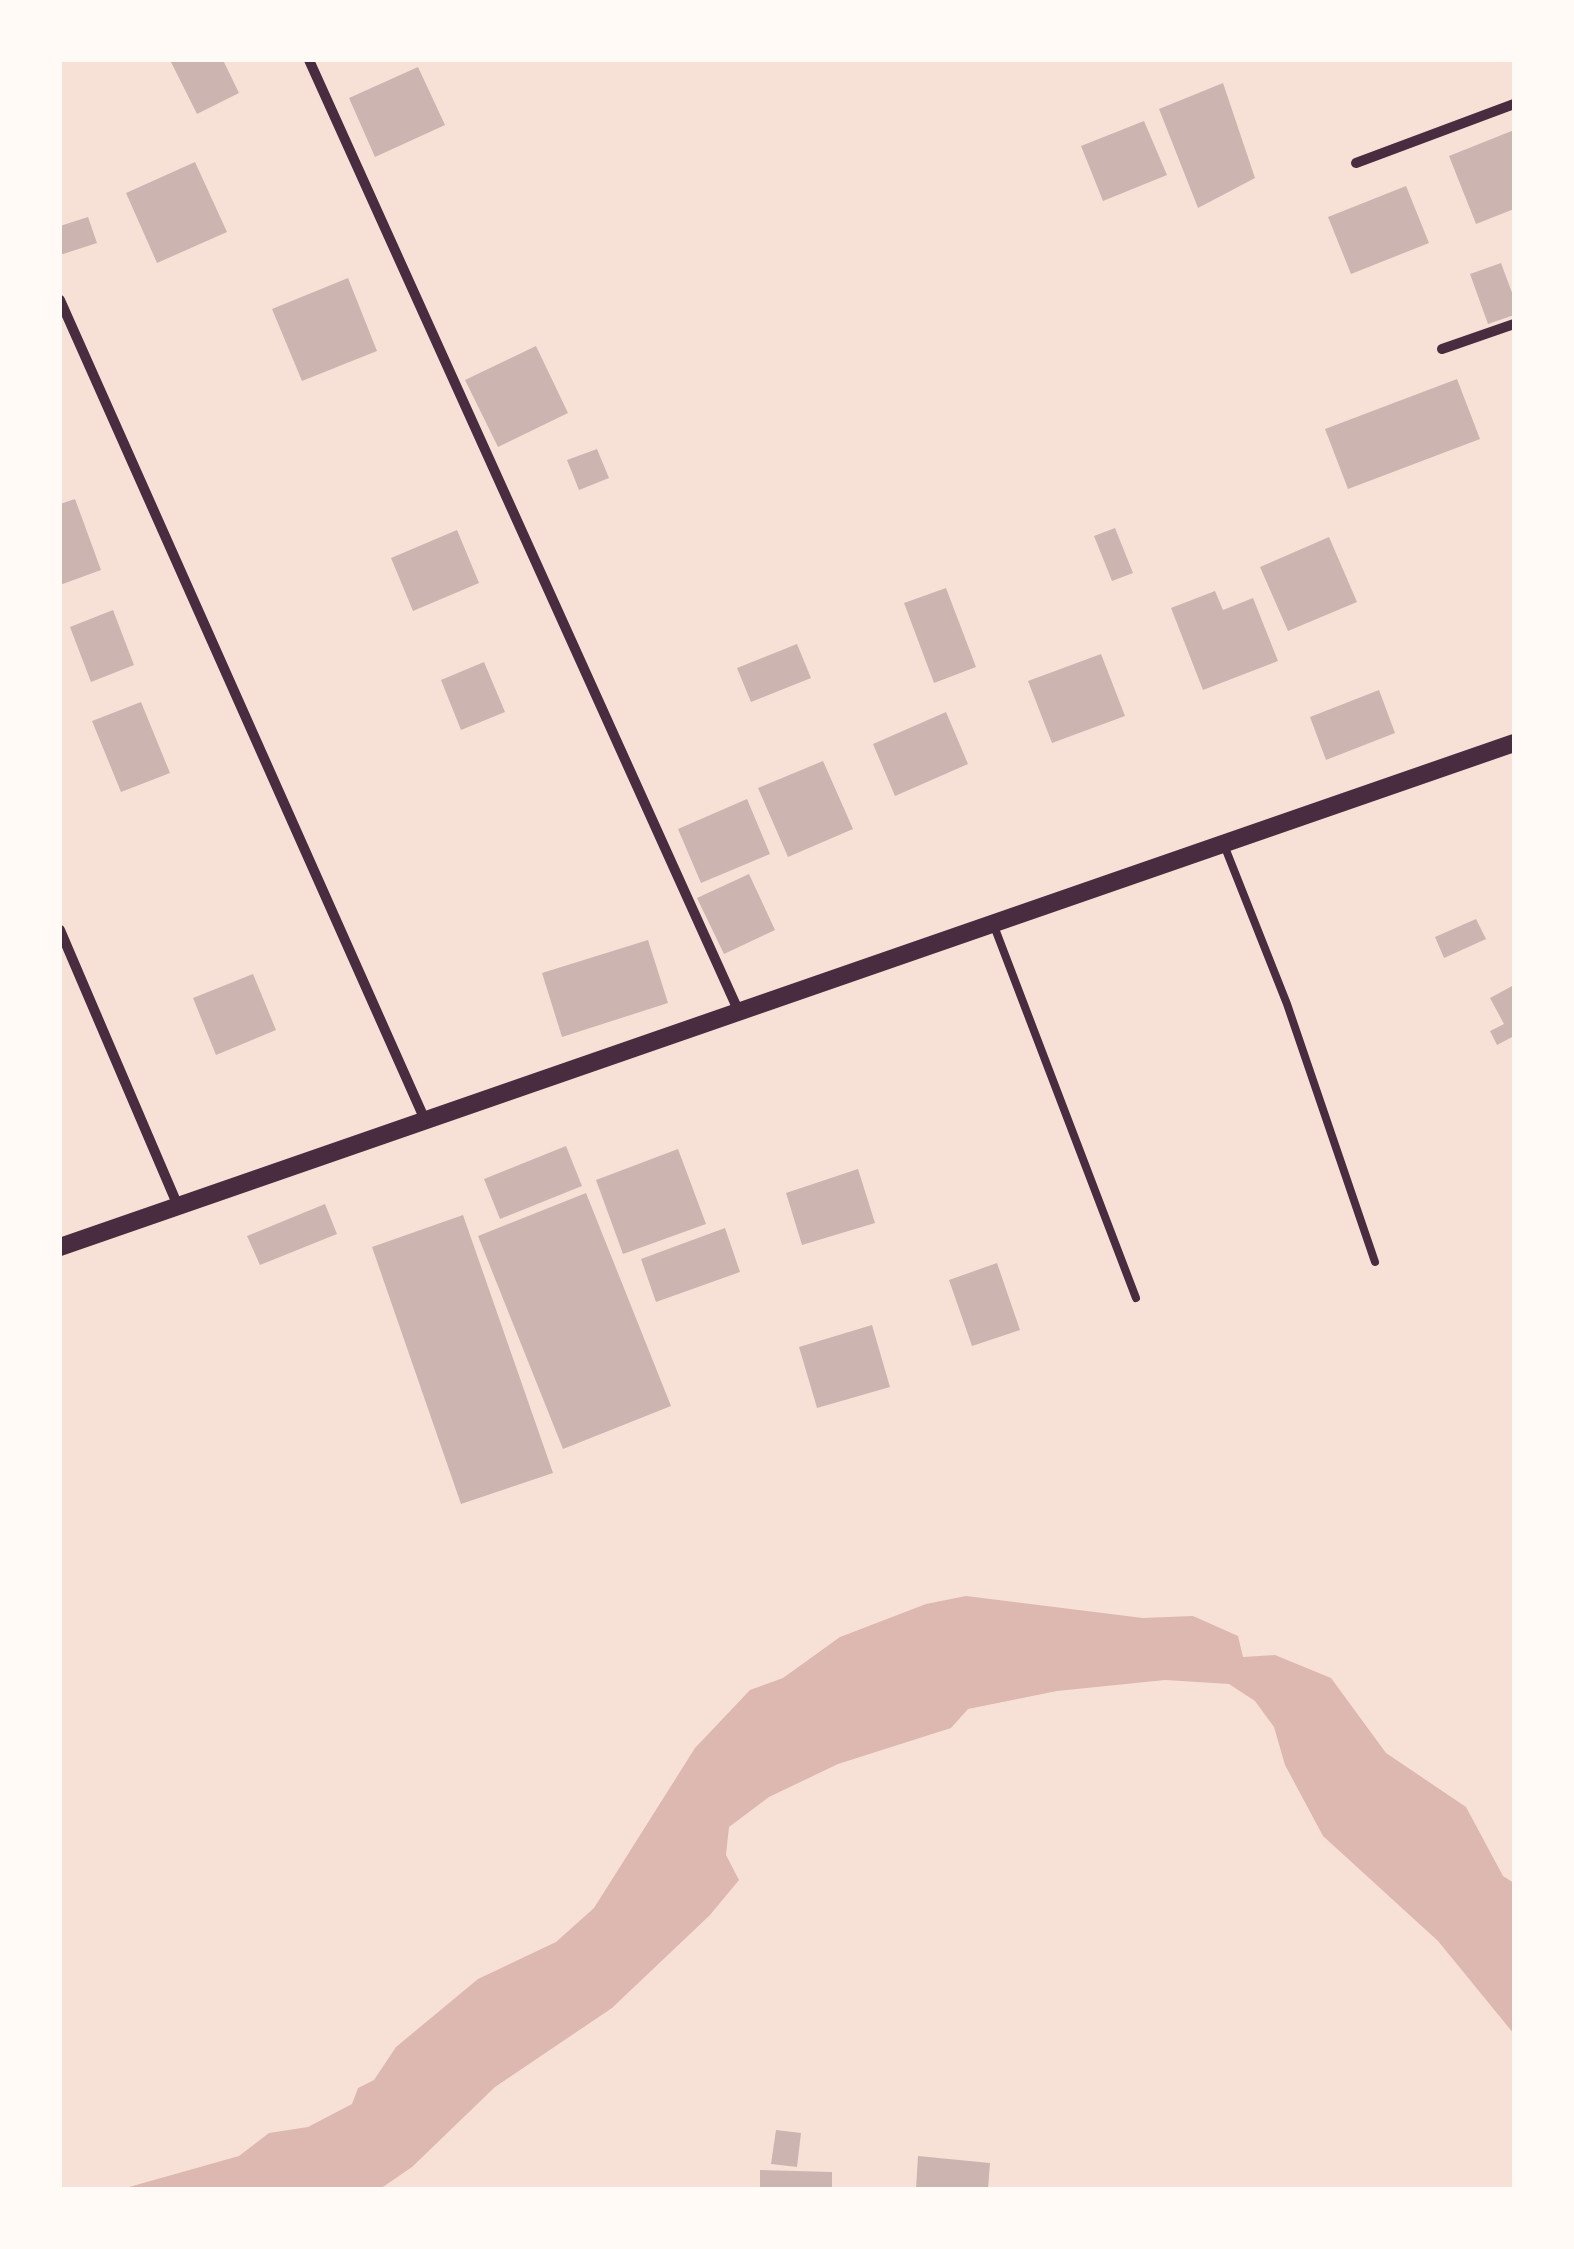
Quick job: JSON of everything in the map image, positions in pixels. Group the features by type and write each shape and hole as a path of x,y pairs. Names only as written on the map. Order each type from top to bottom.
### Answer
{"street":[{"path":"310,60 739,1012"},
{"path":"1356,163 1514,104"},
{"path":"60,300 425,1120"},
{"path":"1442,349 1514,324"},
{"path":"60,1247 1514,743"},
{"path":"60,930 178,1206"}],"lane":[{"path":"1224,845 1287,1004 1375,1262"},
{"path":"994,926 1136,1298"}],"shaded area":[{"path":"966,1596 1143,1618 1193,1616 1238,1636 1243,1657 1275,1655 1331,1678 1386,1753 1466,1807 1503,1876 1514,1883 1514,2034 1438,1941 1323,1836 1285,1765 1274,1727 1255,1701 1229,1684 1165,1680 1057,1691 968,1709 951,1728 838,1764 769,1797 729,1827 726,1855 739,1880 710,1915 612,2008 495,2087 412,2167 380,2189 122,2189 239,2156 269,2133 308,2127 352,2104 358,2088 374,2080 396,2047 478,1979 556,1942 594,1908 695,1748 750,1690 783,1678 840,1637 926,1604"}],"building":[{"path":"170,60 223,60 239,93 197,114"},
{"path":"418,67 445,125 375,157 349,98"},
{"path":"1223,83 1255,178 1198,208 1159,109"},
{"path":"1144,121 1167,175 1103,201 1081,146"},
{"path":"1514,130 1514,209 1476,224 1449,156"},
{"path":"195,162 227,232 157,263 126,193"},
{"path":"1406,186 1429,243 1351,274 1328,217"},
{"path":"88,217 97,243 60,255 60,226"},
{"path":"1501,263 1514,298 1514,315 1488,324 1470,274"},
{"path":"348,278 377,351 302,381 272,309"},
{"path":"536,346 568,413 498,447 465,380"},
{"path":"1457,379 1480,439 1348,489 1325,429"},
{"path":"597,449 609,478 579,490 567,460"},
{"path":"75,499 101,570 60,585 60,504"},
{"path":"1115,528 1133,573 1112,581 1094,536"},
{"path":"457,530 479,583 413,611 391,558"},
{"path":"1329,537 1357,602 1288,631 1260,567"},
{"path":"946,588 976,667 934,683 904,603"},
{"path":"1215,591 1223,610 1253,598 1278,661 1203,690 1171,608"},
{"path":"113,610 134,665 91,682 70,627"},
{"path":"797,644 811,678 751,702 737,668"},
{"path":"1101,654 1125,716 1052,743 1028,681"},
{"path":"484,662 505,712 461,730 441,680"},
{"path":"1379,690 1395,733 1326,760 1310,717"},
{"path":"141,702 170,773 121,792 92,721"},
{"path":"946,712 968,764 895,796 873,744"},
{"path":"823,761 853,829 788,857 758,788"},
{"path":"747,799 770,854 701,883 678,829"},
{"path":"749,874 775,930 724,954 697,898"},
{"path":"1476,919 1486,939 1444,958 1435,937"},
{"path":"648,940 668,1003 562,1037 542,973"},
{"path":"253,974 276,1030 216,1055 193,998"},
{"path":"1514,985 1514,1036 1497,1045 1490,1031 1504,1024 1490,998"},
{"path":"566,1146 582,1186 500,1219 484,1179"},
{"path":"678,1149 706,1224 623,1254 596,1180"},
{"path":"858,1169 875,1223 802,1245 786,1193"},
{"path":"586,1193 671,1406 563,1449 478,1236"},
{"path":"325,1204 337,1234 260,1265 247,1236"},
{"path":"463,1215 553,1473 461,1504 372,1247"},
{"path":"725,1228 740,1272 656,1302 641,1259"},
{"path":"997,1263 1020,1330 972,1346 949,1280"},
{"path":"872,1325 890,1387 817,1408 799,1347"},
{"path":"776,2130 801,2133 797,2167 771,2164"},
{"path":"918,2156 990,2163 988,2189 916,2189"},
{"path":"760,2170 832,2172 832,2189 760,2189"}]}
